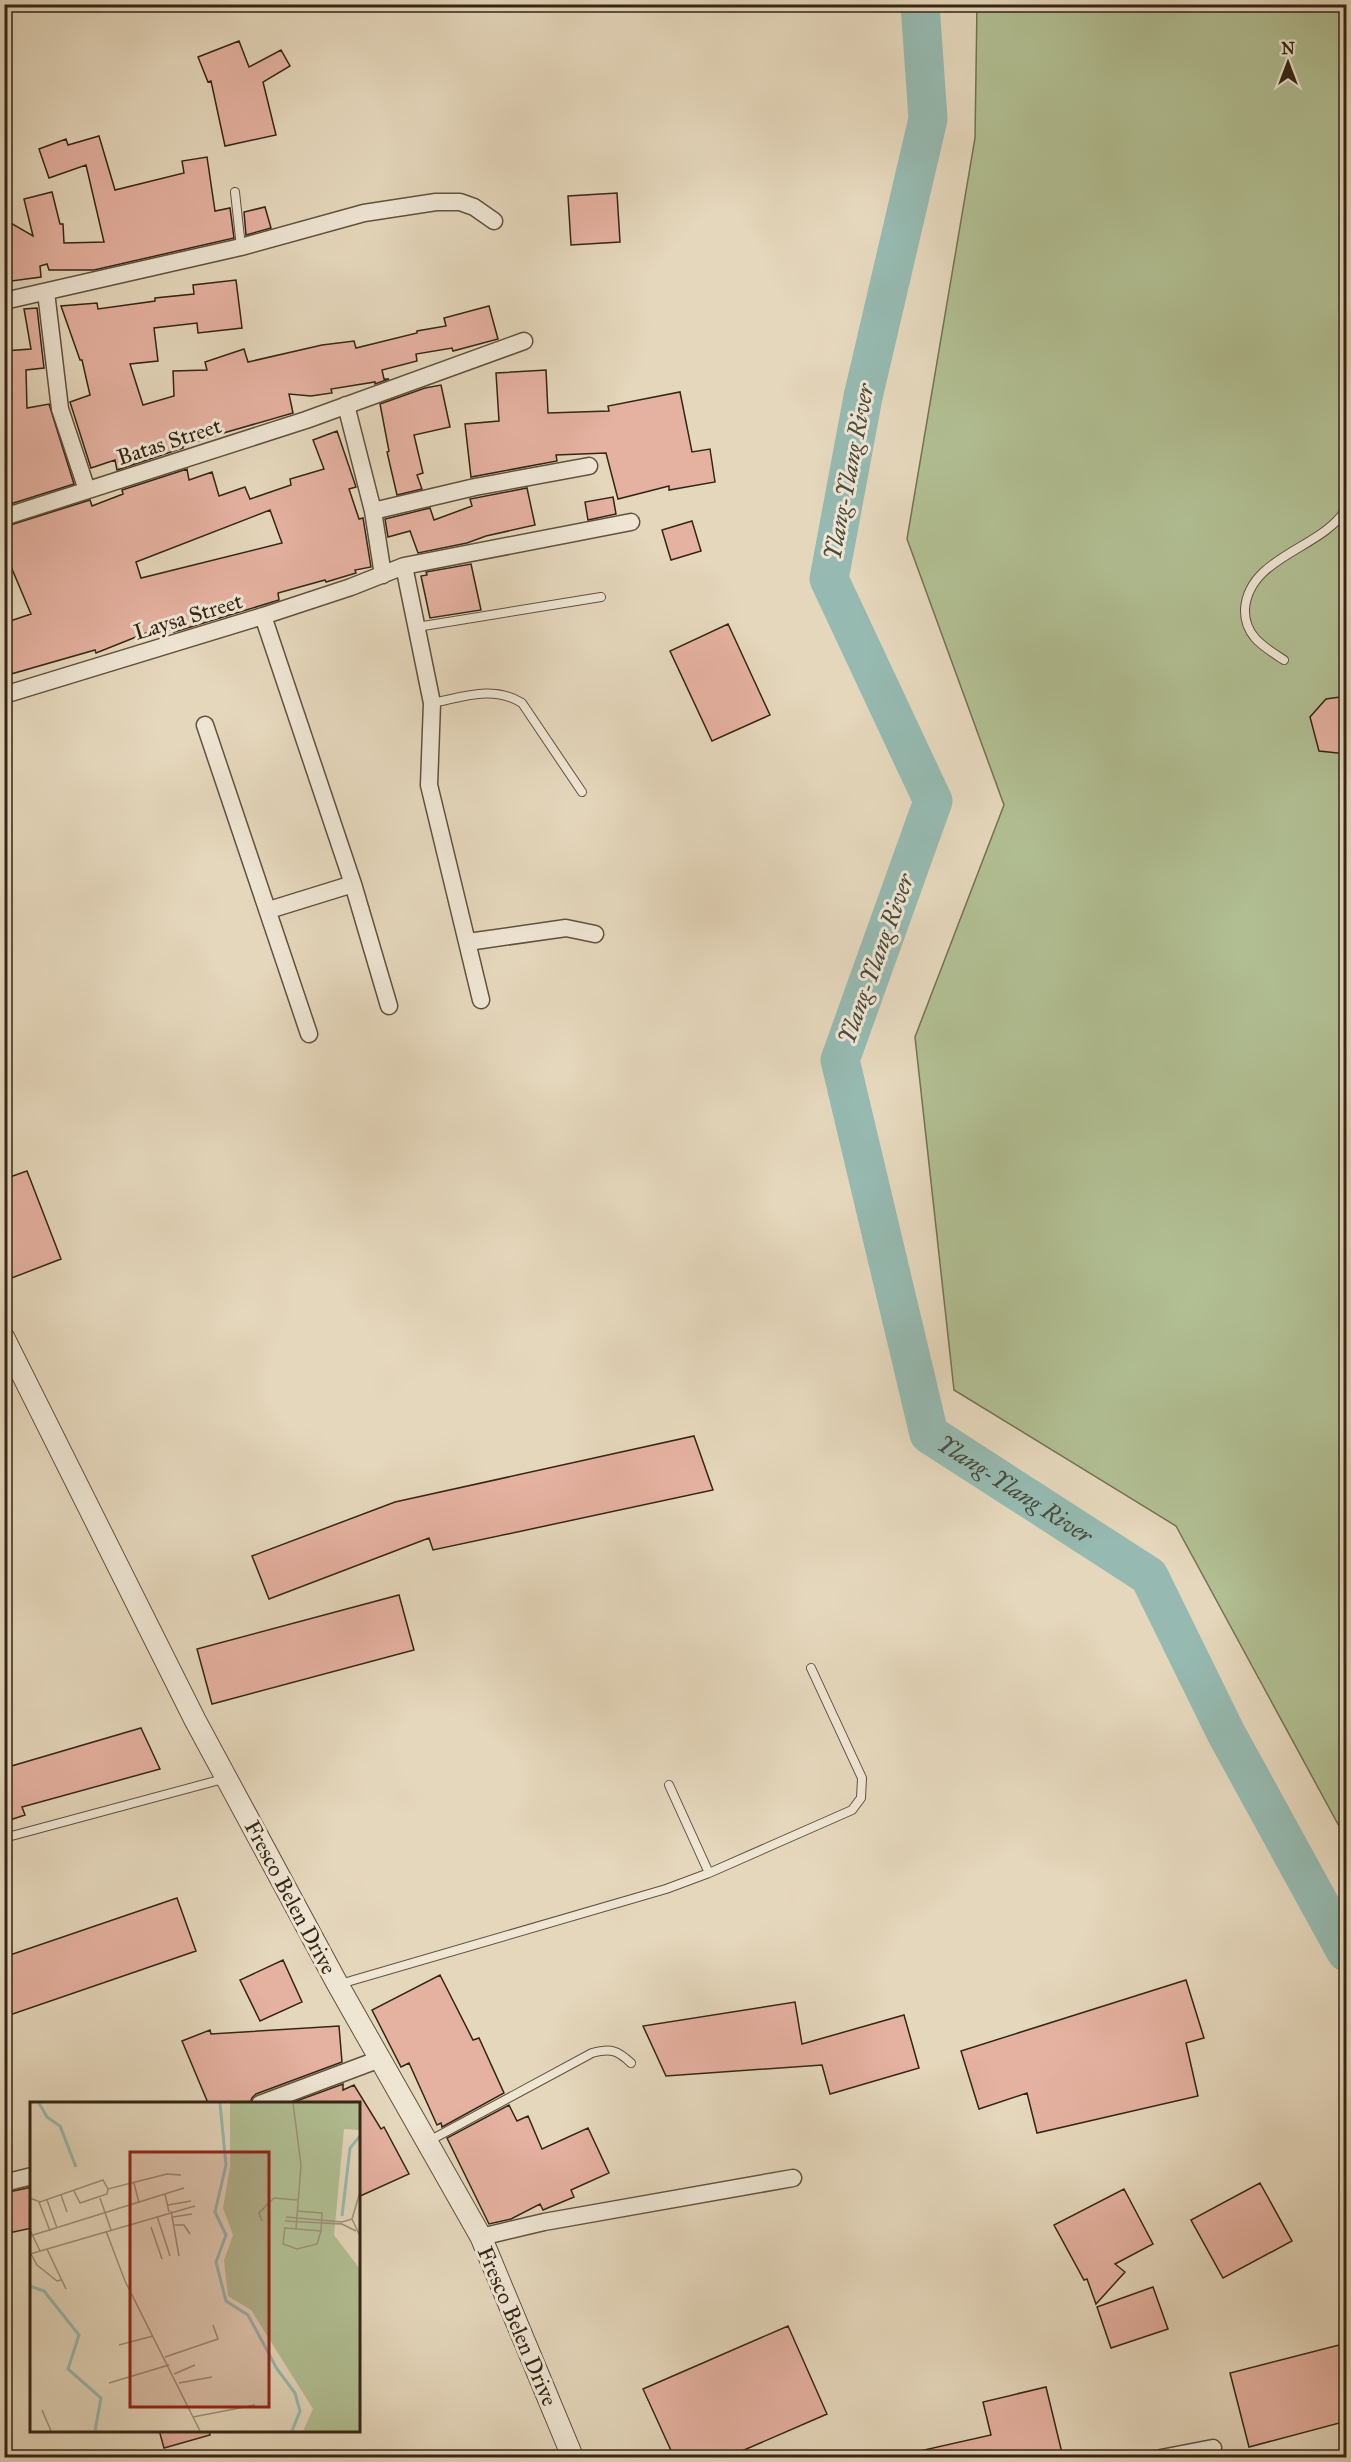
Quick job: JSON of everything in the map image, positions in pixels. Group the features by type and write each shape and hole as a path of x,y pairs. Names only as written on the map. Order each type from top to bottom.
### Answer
{"street":[{"path":"4,301 241,247 364,213 436,202 460,202 474,207 494,221"},
{"path":"46,292 60,409 87,490"},
{"name":"Batas Street","path":"4,517 306,420 525,341"},
{"path":"346,405 374,511 383,574"},
{"path":"374,511 475,487 589,466"},
{"name":"Laysa Street","path":"4,695 263,616 404,566 631,522"},
{"path":"404,566 432,703 429,785 481,1000"},
{"path":"263,616 353,884 389,1006"},
{"path":"205,725 309,1034"},
{"path":"269,910 353,884"},
{"path":"468,942 566,928 595,934"},
{"name":"Fresco Belen Drive","path":"4,1338 189,1709 338,1984 481,2237 573,2457"},
{"path":"263,2102 380,2059"},
{"path":"4,2183 30,2176"},
{"path":"481,2237 544,2222 793,2178"},
{"path":"1161,2457 1213,2448"}],"lane":[{"path":"235,192 241,247"},
{"path":"1284,660 1251,636 1245,617 1250,586 1266,570 1326,531 1347,509"},
{"path":"417,627 601,597"},
{"path":"432,703 489,693 509,695 522,703 582,792"},
{"path":"338,1984 666,1889 709,1873 852,1810 861,1798 862,1778 811,1668"},
{"path":"4,1838 227,1778"},
{"path":"669,1785 709,1873"},
{"path":"426,2143 592,2053 607,2049 616,2050 631,2063"}],"green space":[{"path":"977,5 1346,5 1346,1839 1176,1526 954,1390 915,1037 1004,805 907,539 975,138"}],"building":[{"path":"239,41 249,67 281,50 290,66 263,82 276,135 225,146 211,81 208,82 198,57"},
{"path":"99,136 115,190 184,173 182,161 207,157 215,211 230,208 234,238 94,270 49,270 47,264 40,266 41,277 4,282 4,219 33,236 24,199 52,192 60,224 63,224 64,243 104,242 86,165 49,178 39,149 66,139 68,145"},
{"path":"617,193 620,242 571,245 568,196"},
{"path":"265,207 271,228 246,235 244,212"},
{"path":"236,280 242,328 198,333 197,323 154,328 158,361 130,364 143,405 174,396 173,371 207,370 205,362 244,349 248,362 322,345 354,341 356,348 417,333 417,331 446,326 444,318 489,306 498,339 453,351 452,348 416,354 417,361 382,370 384,379 389,379 375,384 375,382 331,389 332,393 311,396 289,394 293,413 220,434 117,470 115,460 91,468 70,402 90,395 82,360 80,360 61,306 97,303 98,309 155,301 155,298 194,294 193,285"},
{"path":"37,308 44,368 26,370 27,408 49,404 74,484 4,506 4,443 9,441 4,426 4,389 6,389 4,351 31,349 24,309"},
{"path":"546,370 548,413 609,411 608,406 680,392 692,452 710,449 715,482 669,490 669,486 618,499 606,453 556,455 557,461 471,477 465,424 499,421 496,373"},
{"path":"441,385 450,427 414,435 423,473 417,475 422,489 397,495 387,452 389,451 380,404 425,388"},
{"path":"337,431 356,487 349,489 359,519 363,518 371,567 355,570 356,573 326,582 325,580 278,593 279,600 174,632 173,629 147,637 146,633 96,653 95,650 11,674 4,654 4,623 31,614 4,550 4,527 90,500 92,506 123,494 122,490 187,469 189,480 212,472 219,496 245,487 250,499 291,485 290,479 324,469 313,440","holes":["270,510 282,543 141,578 136,562"]},
{"path":"527,488 535,525 418,553 410,531 388,537 385,519 430,508 434,520 472,506 470,499"},
{"path":"613,497 616,514 588,520 585,502"},
{"path":"692,521 701,551 671,560 662,530"},
{"path":"471,564 481,610 430,618 421,576 427,575 426,572"},
{"path":"728,624 770,715 712,741 670,651"},
{"path":"1347,696 1347,754 1319,751 1310,717 1326,699"},
{"path":"27,1171 61,1259 4,1281 4,1179"},
{"path":"694,1436 713,1490 433,1550 429,1538 269,1599 252,1556 395,1502"},
{"path":"399,1595 414,1650 212,1704 197,1649"},
{"path":"141,1728 160,1769 22,1807 25,1815 4,1822 4,1765 7,1764 8,1767"},
{"path":"177,1898 196,1951 4,2017 4,1957"},
{"path":"283,1960 302,2002 260,2021 240,1980"},
{"path":"440,1975 473,2040 479,2038 504,2093 442,2127 441,2123 437,2125 409,2063 401,2067 372,2010"},
{"path":"1186,1980 1204,2038 1186,2043 1198,2096 1037,2133 1027,2093 979,2109 961,2051"},
{"path":"795,2002 802,2044 904,2015 919,2068 830,2094 822,2065 666,2076 643,2026"},
{"path":"339,2026 342,2062 256,2094 250,2102 208,2102 182,2041 210,2030 211,2034"},
{"path":"343,2084 343,2090 354,2085 381,2129 384,2127 409,2174 360,2196 360,2102 294,2102"},
{"path":"509,2105 517,2121 528,2116 542,2149 588,2128 609,2173 571,2190 574,2197 543,2210 540,2204 511,2219 489,2224 447,2138"},
{"path":"1260,2183 1292,2241 1223,2278 1191,2220"},
{"path":"30,2187 30,2228 4,2234 4,2193"},
{"path":"1124,2189 1153,2244 1115,2264 1125,2272 1096,2304 1087,2279 1084,2280 1054,2225"},
{"path":"1153,2287 1168,2329 1111,2348 1097,2307"},
{"path":"788,2326 827,2414 728,2457 674,2457 643,2389"},
{"path":"1347,2343 1347,2421 1249,2447 1230,2373"},
{"path":"1046,2387 1063,2457 925,2457 924,2450 991,2435 983,2402"},
{"path":"160,2432 209,2432 210,2435 164,2448"}],"waterway":[{"name":"Ylang-Ylang River","path":"920,4 928,119 863,397 829,579 933,801 840,1060 929,1434 1149,1576 1226,1733 1346,1952"}]}
